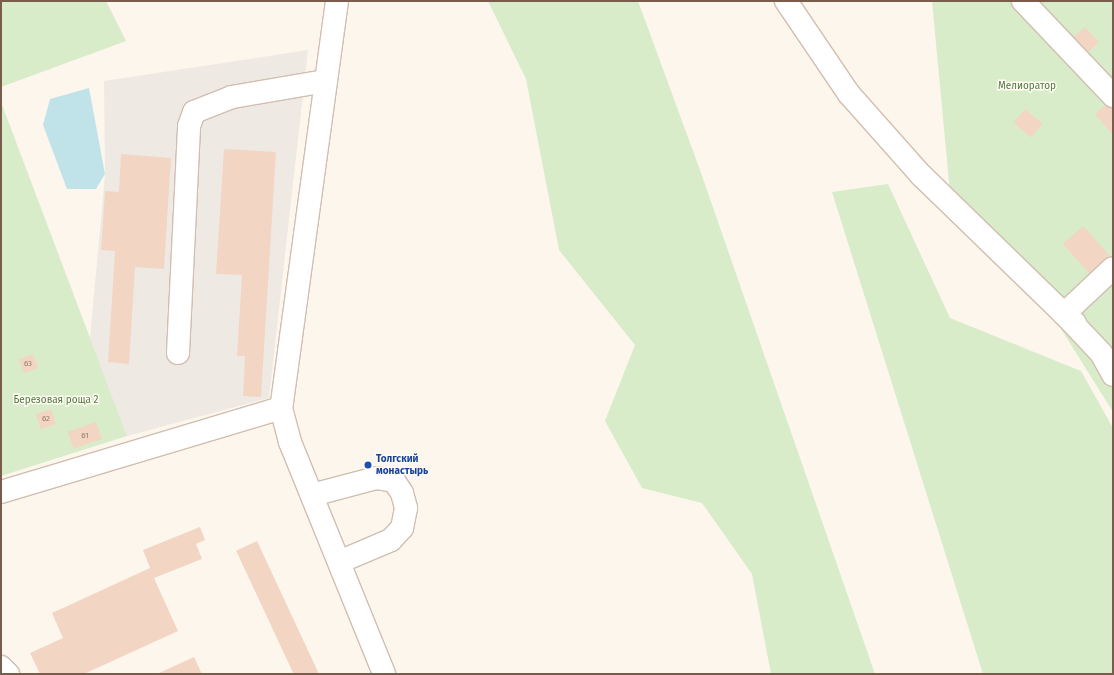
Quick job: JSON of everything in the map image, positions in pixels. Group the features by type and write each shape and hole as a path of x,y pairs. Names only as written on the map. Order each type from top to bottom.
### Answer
{"street":[{"path":"337,1 281,408 290,442 384,674"},
{"path":"786,1 849,94 916,169 1064,314 1101,354 1113,375"},
{"path":"1023,1 1113,96"},
{"path":"178,352 189,126 194,112 232,96 326,81"},
{"path":"1064,314 1113,268"},
{"path":"1064,314 1113,351"},
{"path":"1,492 281,408"},
{"path":"312,495 376,478 394,481 402,493 406,508 402,528 391,540 339,562"},
{"path":"1,667 8,674"}],"shaded area":[{"path":"308,50 269,398 127,436 90,338 105,175 104,81"}],"green space":[{"path":"1,1 106,1 126,41 1,87"},
{"path":"488,1 638,1 700,170 875,674 771,674 752,574 702,503 642,488 605,421 635,345 559,250 526,79"},
{"name":"Мелиоратор","path":"932,1 1113,1 1113,412 1058,324 952,214"},
{"name":"Березовая роща 2","path":"1,102 127,436 1,476"},
{"path":"888,184 950,318 1081,371 1113,428 1113,674 983,674 832,192"}],"water":[{"path":"89,88 105,174 96,189 67,189 43,125 50,99"}],"building":[{"path":"1085,27 1099,43 1085,55 1071,39"},
{"path":"1113,98 1113,132 1111,133 1095,114"},
{"path":"1025,109 1043,124 1031,138 1013,123"},
{"path":"224,149 276,152 261,397 243,396 245,356 237,356 242,275 216,274"},
{"path":"121,154 171,158 164,269 135,267 129,364 108,362 115,251 101,250 105,191 119,192"},
{"path":"1083,226 1109,255 1089,273 1063,244"},
{"path":"33,354 38,368 24,373 19,359"},
{"path":"51,409 56,424 41,429 36,414"},
{"path":"96,422 102,439 73,449 68,432"},
{"path":"200,527 205,540 196,544 202,559 154,578 178,631 84,674 40,674 30,653 63,638 52,613 150,568 152,573 143,550"},
{"path":"257,541 319,674 294,674 236,551"},
{"path":"194,657 202,674 157,674"}],"place":[{"name":"Толгский монастырь","path":"368,465"}]}
